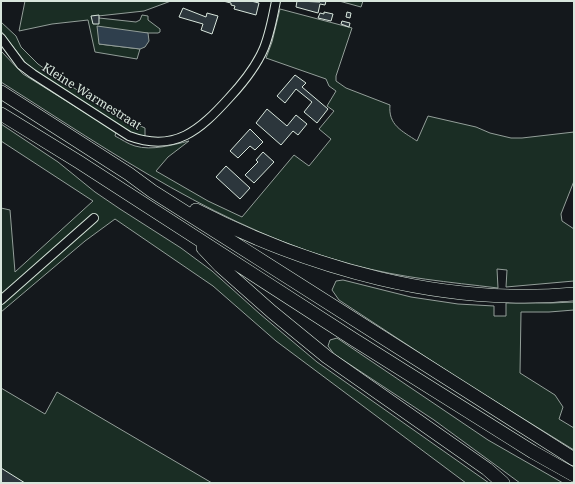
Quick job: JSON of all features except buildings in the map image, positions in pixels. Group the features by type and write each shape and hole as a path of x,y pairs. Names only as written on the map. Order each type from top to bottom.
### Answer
{"highway":[{"path":"1,92 129,174 152,191 574,459"},
{"path":"1,114 352,339 533,452 574,475"},
{"path":"129,174 183,203 231,226 293,252 352,271 408,285 468,293 509,296 574,294"},
{"path":"191,235 220,266 272,312 327,357 481,465 504,483"}],"street":[{"name":"Kleine Warmestraat","path":"1,38 21,65 129,136 142,141 168,141 182,138 205,124 254,69 264,48 276,1"},
{"path":"1,300 94,218"}],"green space":[{"path":"25,1 171,1 144,11 98,16 99,18 136,22 140,20 142,15 148,16 148,20 160,29 160,32 158,33 143,33 99,44 140,49 137,59 95,52 88,20 52,24 19,31"},
{"path":"339,1 363,1 361,7"},
{"path":"280,9 352,28 336,76 336,81 346,88 390,105 391,118 397,127 417,141 428,116 476,127 490,133 511,138 574,132 574,181 561,214 562,221 574,229 574,281 506,287 507,270 497,269 498,288 389,273 354,265 306,250 260,232 215,211 171,187 85,136 1,82 1,51 23,74 116,132 115,136 130,144 155,148 189,141 168,157 156,171 208,201 242,217 294,155 309,166 331,139 319,129 334,111 327,106 336,91 329,86 326,79 266,58 272,42"},
{"path":"1,22 16,36 21,47 38,64 56,77 125,119 145,128 145,136 133,134 121,127 28,66 1,31"},
{"path":"1,124 58,162 95,192 181,248 212,271 317,362 489,483 466,483 276,341 213,286 115,219 85,241 1,312 1,305 14,293 1,295 1,208 10,210 15,272 93,201 1,141"},
{"path":"343,280 411,297 458,304 494,306 494,316 506,316 506,303 574,302 574,310 521,312 520,373 555,395 563,407 559,419 574,428 574,450 467,384 339,300 332,290 336,281"},
{"path":"337,338 488,440 563,483 520,483 434,420 334,354 328,346 330,340"},
{"path":"1,388 45,414 57,392 212,483 1,483"}],"water":[{"path":"97,26 148,33 149,41 145,47 140,49 99,44"}]}
